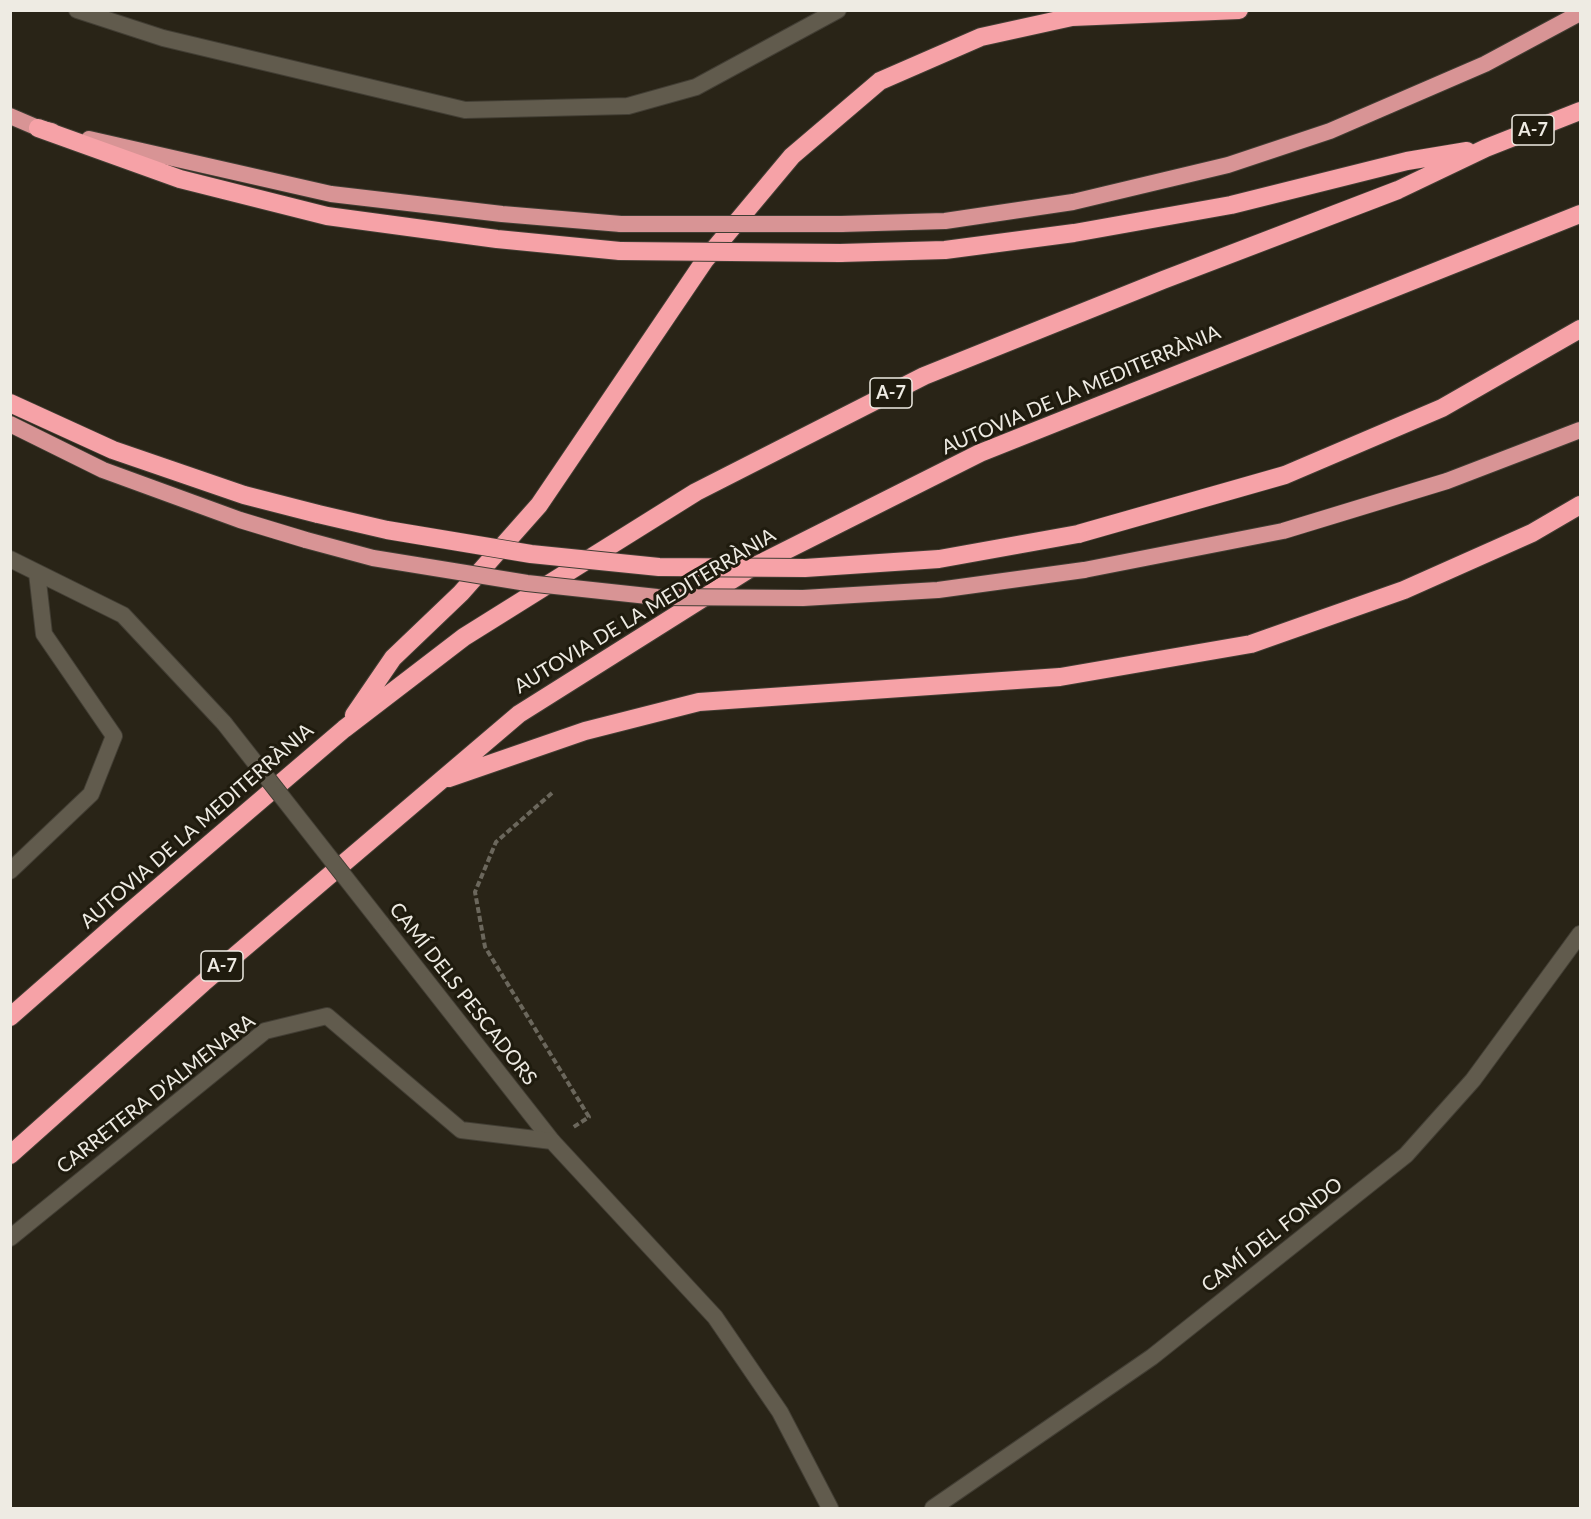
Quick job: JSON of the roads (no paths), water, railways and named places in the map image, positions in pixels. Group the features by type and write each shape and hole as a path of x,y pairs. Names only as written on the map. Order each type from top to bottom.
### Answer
{"highway":[{"path":"345,729 393,658 461,593 539,505 705,260 792,156 880,81 981,37 1072,16 1239,10"},
{"path":"38,128 331,194 502,214 621,224 841,224 945,221 1061,203 1227,165 1330,131 1485,64 1581,13"},
{"name":"AUTOVIA DE LA MEDITERRÀNIA","path":"10,1017 141,902 345,729 464,638 696,492 924,376 1163,280 1398,190 1486,148 1581,111"},
{"path":"10,116 180,179 327,216 620,251 840,253 945,250 1074,233 1231,205 1407,161 1486,148"},
{"name":"AUTOVIA DE LA MEDITERRÀNIA","path":"10,1155 203,983 519,714 751,568 969,458 1581,214"},
{"path":"10,403 113,450 244,495 387,530 531,555 658,567 806,568 939,560 1078,534 1285,475 1442,408 1581,329"},
{"path":"10,424 103,470 240,520 373,558 527,583 657,597 803,598 938,590 1084,570 1283,531 1447,481 1581,430"},
{"path":"439,782 585,731 699,702 1060,677 1251,644 1404,590 1532,533 1581,505"}],"street":[{"path":"77,10 163,38 465,110 628,105 696,87 838,10"},
{"name":"CAMÍ DELS PESCADORS","path":"10,559 123,615 224,723 552,1141 716,1317 780,1412 830,1509"},
{"path":"10,872 91,794 114,736 44,634 37,573"},
{"name":"CAMÍ DEL FONDO","path":"933,1509 1152,1357 1406,1155 1473,1080 1581,934"},
{"name":"CARRETERA D'ALMENARA","path":"10,1238 265,1031 327,1016 461,1130 552,1141"}]}
